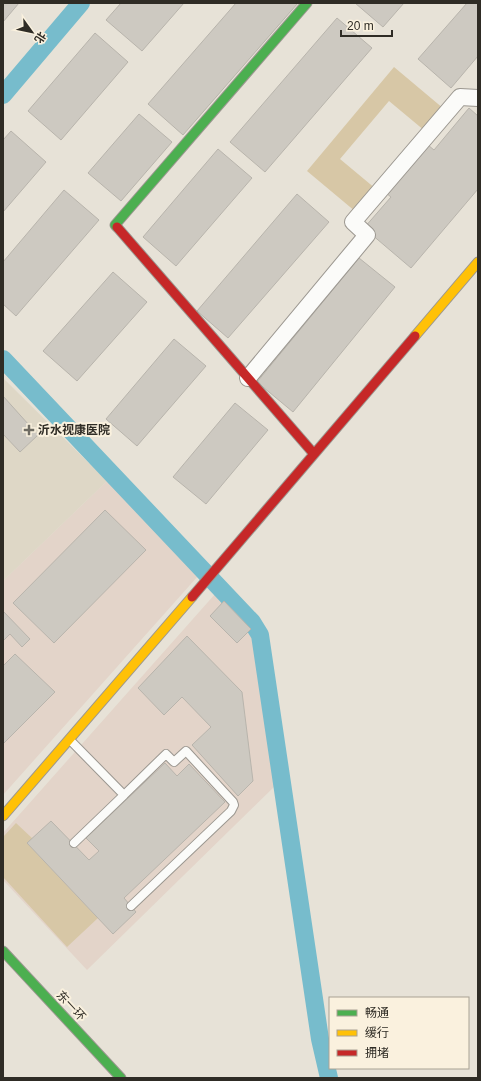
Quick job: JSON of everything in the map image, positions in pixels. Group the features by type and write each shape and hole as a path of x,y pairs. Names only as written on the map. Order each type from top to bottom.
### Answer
{"street":[{"path":"307,3 115,225 314,454"},
{"path":"248,378 367,235 353,222 460,97 478,98"},
{"path":"3,816 478,262"},
{"name":"东一环","path":"3,951 121,1078"}],"lane":[{"path":"70,739 124,794"},
{"path":"74,843 166,754 174,762 186,751 231,800 234,805 231,811 131,906"}],"shaded area":[{"path":"394,67 444,109 425,131 389,101 340,159 376,189 356,212 307,171"},
{"name":"沂水视康医院","path":"3,378 107,481 3,581"},
{"path":"107,481 198,576 3,795 3,581"},
{"path":"216,593 254,632 276,785 87,970 3,880 3,833"},
{"path":"16,823 33,839 28,844 98,918 67,947 3,877 3,837"}],"building":[{"path":"3,3 19,3 3,22"},
{"path":"121,3 184,3 142,51 106,20"},
{"path":"236,3 298,3 183,135 148,104"},
{"path":"355,3 404,3 383,27"},
{"path":"467,3 478,3 478,56 451,88 418,59"},
{"path":"337,18 372,48 265,172 230,142"},
{"path":"95,33 128,62 61,140 28,111"},
{"path":"469,108 478,116 478,189 411,268 364,228 391,197 386,193 428,145 434,150"},
{"path":"139,114 172,142 121,201 88,173"},
{"path":"11,131 46,162 3,212 3,140"},
{"path":"218,149 252,178 176,266 143,237"},
{"path":"64,190 99,220 16,316 3,304 3,262"},
{"path":"297,194 329,222 228,338 197,311"},
{"path":"359,258 395,287 293,412 257,382"},
{"path":"113,272 147,302 77,381 43,351"},
{"path":"174,339 206,366 137,446 106,419"},
{"path":"3,396 38,435 20,452 3,434"},
{"path":"235,403 268,430 206,504 173,477"},
{"path":"105,510 146,550 54,643 13,603"},
{"path":"224,601 251,629 237,643 210,616"},
{"path":"3,611 30,639 22,647 10,634 3,641"},
{"path":"187,636 242,692 253,781 238,796 192,745 211,727 182,697 164,715 138,688"},
{"path":"15,654 55,692 3,744 3,666"},
{"path":"165,763 177,776 189,764 225,802 124,898 136,912 113,934 27,843 51,821 89,860 99,851 86,838"}],"waterway":[{"path":"3,95 81,3"},
{"path":"3,359 252,622 260,635 320,1039 329,1078"}],"traffic: fast":[{"path":"117,227 115,225 307,3"},
{"path":"3,951 121,1078"}],"traffic: slow":[{"path":"415,336 478,262"},
{"path":"3,816 192,597"}],"traffic: jam":[{"path":"117,227 314,454"},
{"path":"192,597 415,336"}],"place":[{"name":"沂水视康医院","path":"29,430"}]}
